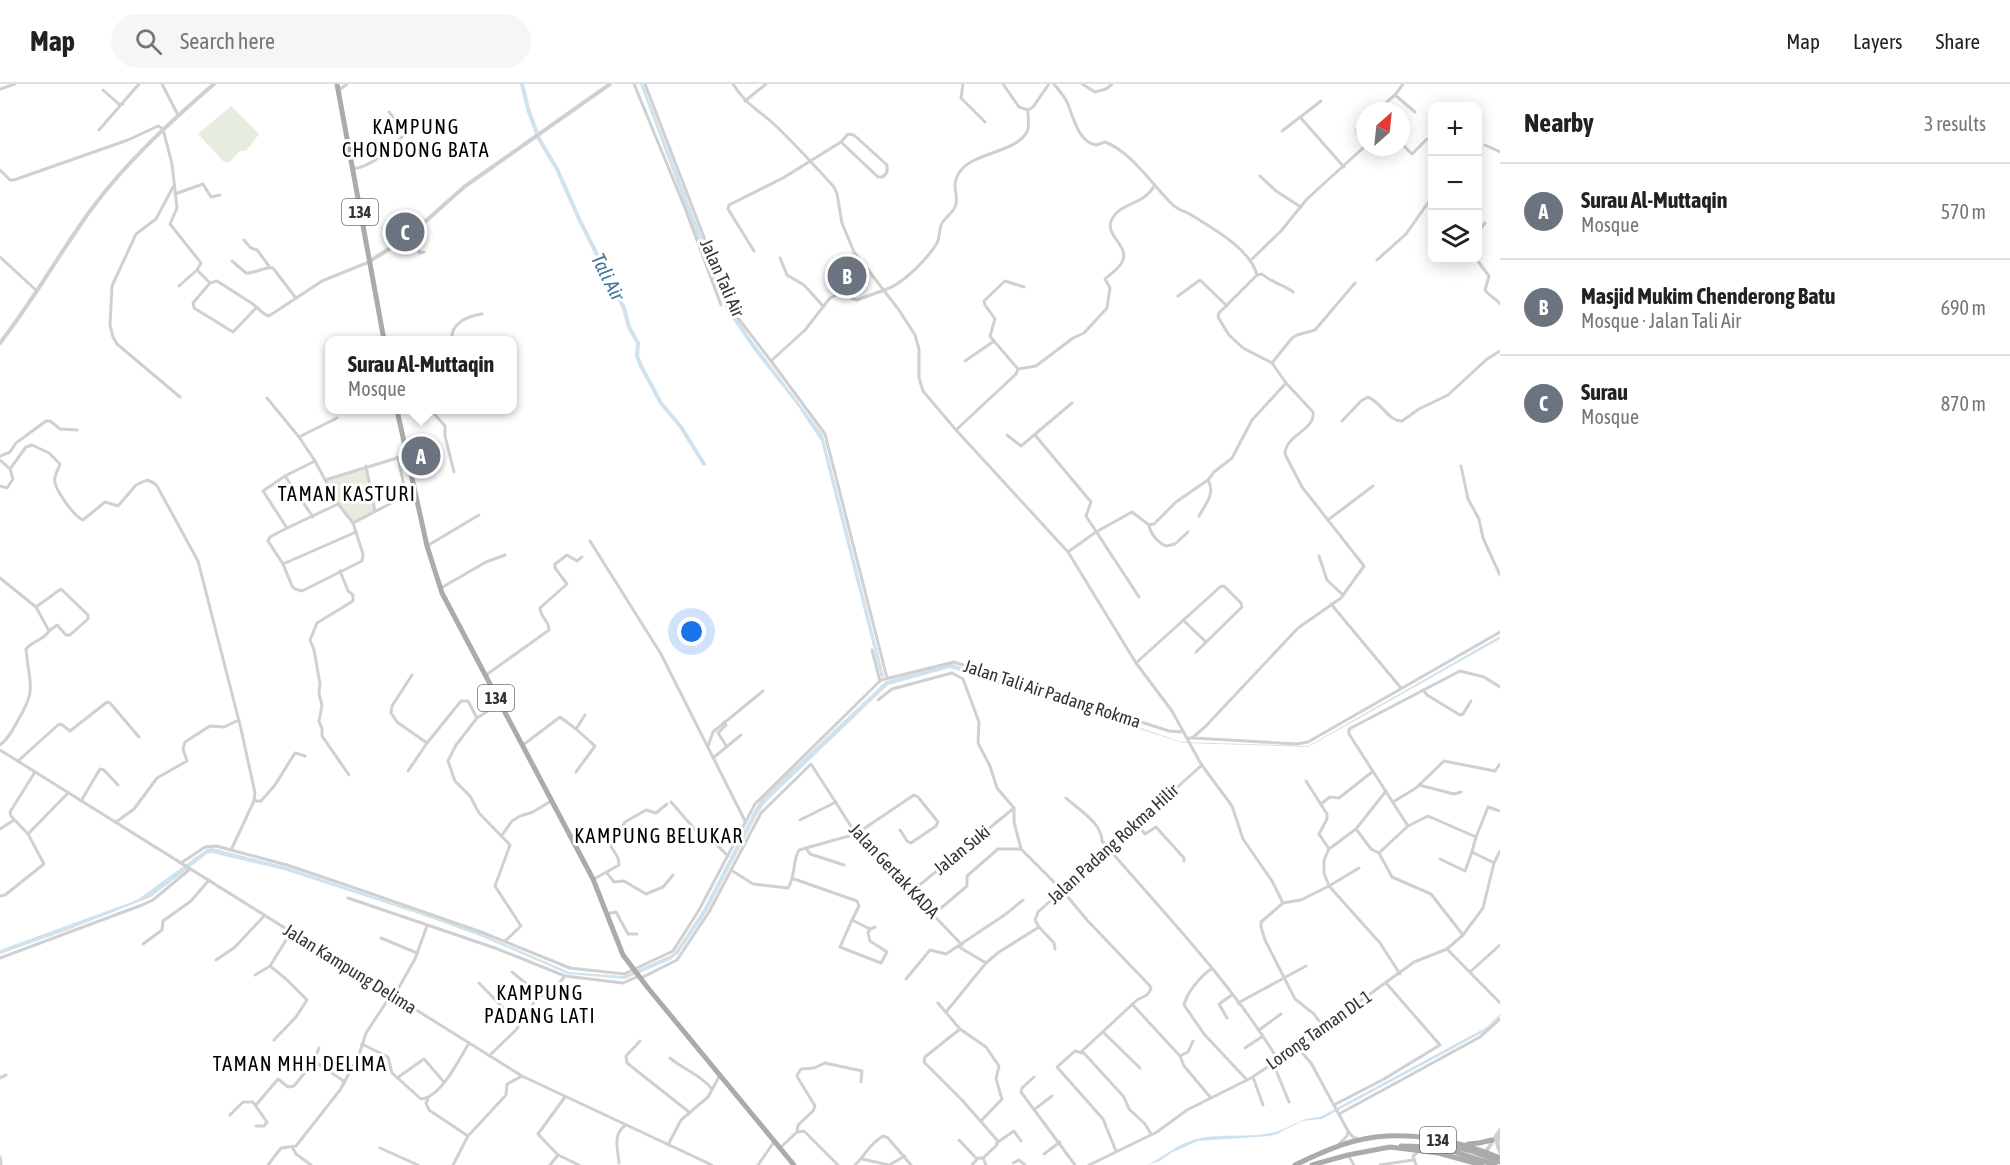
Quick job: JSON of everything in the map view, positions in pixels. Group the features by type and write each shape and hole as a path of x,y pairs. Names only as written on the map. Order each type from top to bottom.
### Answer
{"main road":[{"name":"134","path":"337,84 383,336"},
{"name":"134","path":"399,414 427,546 441,588 521,746 593,879 623,955 794,1165"},
{"name":"134","path":"1295,1165 1337,1146 1362,1139 1390,1136 1485,1151 1500,1160"},
{"path":"1460,1148 1492,1140"},
{"name":"134","path":"1390,1147 1448,1156 1484,1165"},
{"name":"134","path":"1312,1165 1390,1147 1460,1148 1500,1160"},
{"name":"134","path":"1460,1148 1495,1165"}],"street":[{"path":"0,89 15,84"},
{"path":"99,130 139,84"},
{"path":"162,84 178,115"},
{"path":"0,343 91,210 130,162 214,84"},
{"path":"338,91 347,84"},
{"path":"257,307 232,332 193,306 193,302 210,283 218,282 257,307 264,314 269,316 322,281 369,262 408,237 453,195 610,84"},
{"name":"Jalan Tali Air","path":"634,84 685,208 721,305"},
{"name":"Jalan Tali Air","path":"645,84 735,314 825,434 887,678"},
{"path":"733,84 745,101 768,119 811,161 837,194 839,213 854,252 915,335 919,349 919,378 923,391 1068,552 1136,663 1172,711 1202,765 1232,806 1243,839 1272,881 1283,903"},
{"path":"745,101 766,84"},
{"path":"963,84 961,98 985,122"},
{"path":"1003,84 1019,107 1028,110"},
{"path":"1028,110 1033,107 1049,84"},
{"path":"1054,84 1068,104 1074,123 1089,143 1096,146 1105,142 1112,144 1175,207 1235,244 1250,261 1257,275"},
{"path":"1082,84 1095,92 1106,89 1112,84"},
{"path":"1387,102 1403,84"},
{"path":"103,90 120,105 123,104"},
{"path":"1395,95 1415,112"},
{"path":"1282,131 1321,102"},
{"path":"771,361 805,330 832,297 843,291 855,300 896,284 916,268 936,244 943,222 955,207 957,201 954,189 962,169 972,161 996,152 1023,136 1029,123 1028,110"},
{"path":"352,169 362,168 376,159 404,135 404,131 389,112"},
{"path":"1300,117 1344,166"},
{"path":"0,170 10,180 14,180 128,140 155,126 163,129"},
{"path":"163,129 172,164 177,209 170,224 201,263 197,270 179,286"},
{"path":"754,250 728,209 729,205 783,178 841,142 848,134 853,134 887,165 887,172 883,177 878,177 841,142"},
{"path":"1410,152 1412,154 1427,139"},
{"path":"1485,145 1500,152"},
{"path":"1250,261 1281,231 1301,207 1356,155"},
{"path":"1260,176 1276,192 1301,207"},
{"path":"175,194 203,184 211,197 220,195"},
{"path":"174,185 156,219 136,234 116,275 112,286 110,325 117,344 180,397"},
{"path":"1024,287 1004,281 984,301 995,318 990,336 1018,369 1027,369 1044,361 1073,338 1084,333 1107,308 1110,288 1105,279 1122,264 1124,255 1110,229 1110,222 1118,211 1145,199 1155,185"},
{"path":"1377,260 1406,234 1428,203"},
{"path":"1482,227 1485,223"},
{"path":"408,237 420,254 424,252"},
{"path":"244,240 257,250 275,270 295,297"},
{"path":"0,257 37,291"},
{"path":"780,258 786,275 803,285 823,306"},
{"path":"232,261 246,273 270,267"},
{"path":"1480,264 1489,276 1485,290 1500,304"},
{"path":"197,270 210,283"},
{"path":"1188,738 1205,727 1298,628 1343,595 1364,566 1302,487 1285,454 1288,443 1303,430 1314,415 1309,406 1286,383 1272,363 1243,348 1229,336 1218,317 1219,313 1257,275 1262,274 1293,292"},
{"path":"1178,296 1200,280 1227,306"},
{"path":"1272,363 1292,338 1315,330 1355,283"},
{"path":"452,336 453,331 462,320 469,316 482,314"},
{"path":"965,361 994,341"},
{"path":"1342,421 1364,399 1369,397 1394,420 1402,421 1419,409 1448,395 1487,359 1500,351"},
{"path":"956,430 1016,374 1018,369"},
{"path":"1149,525 1154,524 1176,502 1208,480 1214,472 1232,458 1252,420 1286,383"},
{"path":"267,398 299,437 338,504 354,522 363,554 362,561 298,591 291,586 283,564 268,541 270,537 287,528 338,504"},
{"path":"1007,435 1022,446 1072,403"},
{"path":"436,414 445,426 445,436 454,472"},
{"path":"299,437 338,418"},
{"path":"0,486 6,488 13,479 10,469 0,458 8,454 19,441 46,421 50,421 61,430 77,430"},
{"path":"1035,435 1091,502 1086,516 1139,597"},
{"path":"10,469 26,447 32,445 49,453 60,464 54,478 55,484 75,516 83,520 105,502 118,506 129,491 141,482 147,480 154,483 198,561 239,720 255,793 254,801 231,850"},
{"path":"324,480 407,455"},
{"path":"354,522 401,499 405,494 398,457"},
{"path":"287,528 263,491 285,476 315,461"},
{"path":"366,466 375,511"},
{"path":"1461,466 1468,499 1479,519 1483,538 1500,576"},
{"path":"285,476 313,517"},
{"path":"1199,516 1212,492 1212,486 1208,480"},
{"path":"1328,520 1373,486"},
{"path":"1068,552 1096,532 1132,512 1149,525 1149,530 1160,543 1166,546 1175,544 1188,532"},
{"path":"427,546 478,515"},
{"path":"283,564 356,532"},
{"path":"590,541 661,654 746,823"},
{"path":"441,588 486,562 505,555"},
{"path":"485,676 549,630 540,608 567,584 555,568 555,564 567,555 577,561 582,557"},
{"path":"1319,556 1326,580 1343,595"},
{"path":"340,571 353,600 316,624 310,640 320,684 319,694 322,705 319,721 323,730 322,736 349,775"},
{"path":"0,578 36,607 49,631"},
{"path":"1136,663 1220,587 1226,587 1242,607 1196,652"},
{"path":"0,745 11,733 29,701 31,679 26,649 57,625 64,634 70,635 88,619 88,615 61,589 36,607"},
{"path":"1331,604 1401,688"},
{"path":"1183,620 1206,642"},
{"path":"1188,738 1297,744 1308,742 1500,632"},
{"path":"348,898 495,948 565,976 623,984 673,951 699,910 755,804 880,680 872,650"},
{"path":"952,673 954,663"},
{"name":"Jalan Tali Air Padang Rokma","path":"880,680 954,663 1169,731 1183,732"},
{"path":"1408,826 1372,772 1349,734 1349,729 1461,671 1484,677 1500,687"},
{"path":"878,700 892,689 952,673 963,679 979,722 978,743 990,766 997,788 1014,808 1014,822 1021,849 1150,986 1151,989 1147,995 1132,1004 1097,1035 1083,1048 1082,1053"},
{"path":"412,675 392,706 392,717 427,743"},
{"path":"1423,690 1460,715 1472,701"},
{"path":"708,748 713,732 762,691"},
{"path":"408,771 427,743 462,700 469,702 477,718"},
{"path":"18,761 58,725 61,724 70,731 107,702 139,737"},
{"path":"500,704 477,718 453,750 448,758 448,764 453,777 470,796 479,813 510,846 495,886 521,926 505,941"},
{"path":"576,729 585,714"},
{"path":"521,746 560,717 564,718 593,744 594,748 576,772"},
{"path":"116,822 128,815 157,778 187,761 183,749 185,742 210,726 224,727 239,720"},
{"path":"724,722 726,725 718,734 727,747"},
{"path":"713,758 741,735"},
{"name":"Jalan Kampung Delima","path":"0,750 522,1076 712,1165"},
{"path":"254,801 261,801 275,785 295,753 305,756"},
{"path":"1393,802 1419,785 1445,761 1495,771 1500,764"},
{"name":"Jalan Gertak KADA","path":"731,870 761,813 811,764 856,834 934,914 961,946 987,963"},
{"name":"Jalan Padang Rokma Hilir","path":"1039,927 1035,920 1038,912 1110,850 1202,765"},
{"path":"81,801 100,770 104,770 118,785"},
{"path":"0,896 5,895 44,864 28,834 11,816 10,809 35,772"},
{"path":"1321,803 1330,797 1339,798 1372,772"},
{"path":"1306,781 1321,803 1328,819 1319,834 1329,849"},
{"path":"1419,785 1454,794 1461,792"},
{"path":"1386,791 1356,830 1329,849 1324,860 1324,867 1329,886 1380,943 1400,974"},
{"path":"28,834 68,793"},
{"path":"182,863 209,846 231,850 287,865 349,886 505,941 570,968 618,975 638,975 677,960 709,912 731,870 752,884 787,888 794,879 795,857 799,850 856,834 914,795 938,822 936,826 911,843 900,830"},
{"path":"1066,798 1101,832 1102,841 1211,969 1259,1030 1275,1061 1289,1102"},
{"path":"501,835 520,816 533,812 551,801"},
{"path":"800,820 836,802"},
{"path":"593,879 616,868 619,861 610,847 609,840 625,822 646,810 656,813 669,803 705,842 715,843 728,856"},
{"path":"1440,859 1465,871 1488,807 1500,811"},
{"name":"Jalan Suki","path":"911,892 1014,808"},
{"path":"1379,853 1408,826 1430,816 1476,837"},
{"path":"0,829 14,820"},
{"path":"1136,824 1145,834 1155,826 1184,858 1184,861"},
{"path":"1356,830 1371,849 1379,853 1392,878 1431,894 1463,935"},
{"path":"806,848 810,854 844,866"},
{"path":"934,914 967,886 967,876 998,849 1021,849"},
{"name":"Lorong Taman DL 1","path":"1089,1165 1163,1128 1179,1115 1253,1077 1422,957 1447,949 1463,935 1485,904 1494,863 1500,851"},
{"path":"1472,852 1494,863"},
{"path":"1324,1028 1314,1014 1294,999 1261,927 1261,922 1283,903 1301,900 1359,868"},
{"path":"0,958 153,900 190,869"},
{"path":"607,873 614,882 624,881 646,894 663,887 673,875"},
{"path":"794,879 858,903 859,906 852,920 840,947 881,963 887,952 869,940 872,928 852,920"},
{"path":"143,944 162,930 163,921 191,901 209,880"},
{"path":"906,979 930,950 944,955 961,946 1023,900"},
{"path":"606,914 616,912 629,935 637,934"},
{"path":"216,960 235,947 265,915"},
{"path":"268,1165 281,1148 292,1147 299,1142 345,1082 359,1055 366,1033 393,996 417,953 427,926"},
{"path":"613,931 624,926"},
{"path":"946,1012 999,952 1039,927 1054,943 1055,949"},
{"path":"255,975 270,966 291,932"},
{"path":"381,938 417,953"},
{"path":"1470,972 1500,945"},
{"path":"1447,949 1500,1003"},
{"path":"270,966 307,1000 296,1017 274,1040"},
{"path":"1238,1003 1306,966"},
{"path":"1211,969 1201,976 1184,1005 1204,1034 1247,1080"},
{"path":"512,972 540,995 550,994 565,976"},
{"path":"478,983 521,1023"},
{"path":"1335,1106 1440,1045 1387,984"},
{"path":"489,1056 516,1030 540,995"},
{"path":"1227,1018 1219,1004 1232,995"},
{"path":"938,1003 960,1029 981,1042 999,1065 996,1078 1002,1099 981,1121"},
{"path":"1132,1004 1180,1056 1184,1066 1210,1098"},
{"path":"1259,1030 1281,1014"},
{"path":"1339,1113 1486,1033 1500,1019"},
{"path":"960,1029 925,1057 924,1062 998,1142"},
{"path":"1103,1032 1140,1068"},
{"path":"1245,1048 1263,1036"},
{"path":"640,1041 627,1056 627,1063 689,1112"},
{"path":"1180,1056 1188,1052 1193,1041"},
{"path":"468,1136 429,1110 426,1103 428,1098 445,1082 469,1043"},
{"path":"362,1044 388,1057 392,1073 419,1099 428,1098"},
{"path":"1297,1047 1311,1063 1348,1131 1355,1138 1362,1139"},
{"path":"256,1105 278,1079 291,1088 314,1061 319,1048"},
{"path":"1116,1151 1103,1119 1057,1067 1076,1051 1082,1053 1124,1097 1129,1109 1146,1124 1151,1134"},
{"path":"670,1058 682,1068 704,1080 712,1089"},
{"path":"397,1078 424,1059 445,1082"},
{"path":"314,1061 345,1082"},
{"path":"798,1132 798,1125 813,1111 815,1106 798,1078 797,1075 801,1069 828,1064 862,1071 861,1082"},
{"path":"0,1078 6,1075"},
{"path":"453,1165 468,1136 506,1095 507,1084 522,1076"},
{"path":"668,1144 678,1125 708,1096 720,1076"},
{"path":"1034,1077 1021,1090 1075,1165"},
{"path":"1253,1077 1263,1105"},
{"path":"1035,1109 1052,1096"},
{"path":"565,1097 538,1133 539,1137 558,1155 579,1165"},
{"path":"230,1115 243,1102 250,1101 256,1105 267,1122 264,1126 256,1126"},
{"path":"619,1163 617,1134 626,1125"},
{"path":"780,1148 801,1130 806,1132 838,1165"},
{"path":"972,1165 1014,1131 1021,1141"},
{"path":"1337,1146 1345,1139 1348,1131"},
{"path":"1484,1165 1485,1151 1500,1132"},
{"path":"1500,1132 1497,1143 1500,1152"},
{"path":"855,1165 862,1159 866,1149 883,1136 888,1138 911,1165"},
{"path":"959,1140 977,1160"},
{"path":"758,1165 765,1152 775,1141"},
{"path":"1044,1154 1060,1142"},
{"path":"292,1147 296,1154 311,1165"},
{"path":"380,1148 418,1165"},
{"path":"1380,1165 1408,1163 1420,1151"},
{"path":"550,1165 558,1155"},
{"path":"1348,1155 1354,1165"},
{"path":"862,1159 889,1165 905,1156"},
{"path":"0,1157 2,1165"},
{"path":"983,1158 986,1165"},
{"path":"1013,1163 1019,1160 1025,1165"},
{"path":"1413,1160 1416,1165"}],"shaded area":[{"path":"231,106 259,134 246,151 240,151 230,162 224,162 198,134"},
{"path":"366,466 375,511 354,522 338,504 324,480"}],"water":[{"path":"640,84 643,84 727,302 748,335 823,435 884,676 881,678 821,441 727,311 711,275"},
{"path":"1500,636 1500,639 1308,747 1183,743 950,668 888,685 766,802 758,813 706,913 678,954 670,960 625,979 568,974 480,936 416,913 284,870 212,853 207,854 151,897 0,954 0,950 137,900 207,849 212,848 287,867 480,933 569,972 623,976 675,952 703,910 762,798 886,681 950,663 1182,742 1308,746"},
{"path":"1500,1014 1489,1029 1322,1119 1302,1121 1270,1136 1198,1141 1171,1153 1160,1161 1147,1165 1196,1139 1271,1133 1305,1119 1320,1117 1487,1027"}],"waterway":[{"name":"Tali Air","path":"522,84 539,139 557,169 580,221 624,308 629,327 638,343 637,356 641,366 661,403 681,427 704,464"}],"place":[{"name":"Surau","path":"405,232"},
{"name":"Masjid Mukim Chenderong Batu","path":"847,276"},
{"name":"Surau Al-Muttaqin","path":"421,456"}],"district":[{"name":"KAMPUNG CHONDONG BATA","path":"416,138"},
{"name":"TAMAN KASTURI","path":"347,494"},
{"name":"KAMPUNG BELUKAR","path":"659,836"},
{"name":"KAMPUNG PADANG LATI","path":"540,1004"},
{"name":"TAMAN MHH DELIMA","path":"300,1064"}]}
